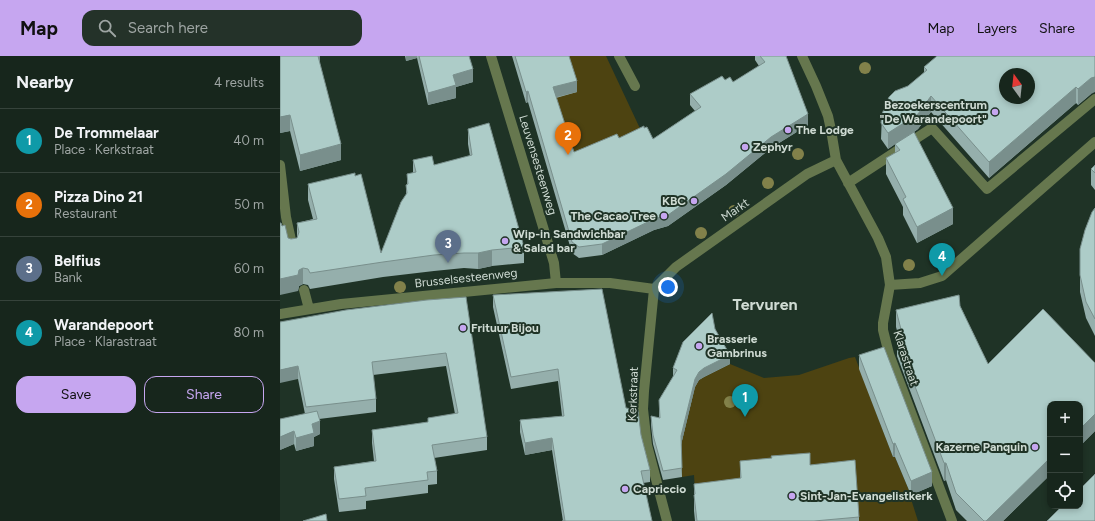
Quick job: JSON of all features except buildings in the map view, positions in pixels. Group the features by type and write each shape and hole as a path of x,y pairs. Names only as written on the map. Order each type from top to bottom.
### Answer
{"street":[{"name":"Leuvensesteenweg","path":"491,56 554,263 556,283"},
{"path":"619,56 635,86"},
{"name":"Klarastraat","path":"802,56 828,116 832,130 836,160 882,248 888,267 890,285 883,323 884,338 952,521"},
{"path":"848,183 932,128 987,189 1095,99"},
{"path":"890,285 920,283 942,276 1095,142"},
{"name":"Markt","path":"654,289 676,267 807,174 836,160"},
{"path":"280,164 286,217 293,249"},
{"name":"Brusselsesteenweg","path":"280,314 342,304 556,283 610,283 654,289"},
{"name":"Kerkstraat","path":"654,289 643,409 647,445 667,521"},
{"path":"304,290 309,309"}],"shaded area":[{"path":"566,56 606,56 644,137 577,172 553,98"},
{"path":"855,357 893,457 895,457 911,495 918,521 697,521 694,475 682,477 681,445 695,387 699,380 730,364 764,378 799,375"}],"place":[{"name":"Bezoekerscentrum \"De Warandepoort\"","path":"995,112"},
{"name":"The Lodge","path":"788,130"},
{"name":"Zephyr","path":"745,147"},
{"name":"Pizza Dino 21","path":"568,155"},
{"name":"KBC","path":"694,201"},
{"name":"The Cacao Tree","path":"664,216"},
{"name":"Wip-in Sandwichbar & Salad bar","path":"505,241"},
{"name":"Belfius","path":"448,263"},
{"name":"Warandepoort","path":"942,276"},
{"name":"Frituur Bijou","path":"463,328"},
{"name":"Brasserie Gambrinus","path":"699,346"},
{"name":"De Trommelaar","path":"745,417"},
{"name":"Kazerne Panquin","path":"1035,447"},
{"name":"Capriccio","path":"625,489"},
{"name":"Sint-Jan-Evangelistkerk","path":"792,496"}],"district":[{"name":"Tervuren","path":"765,304"}]}
